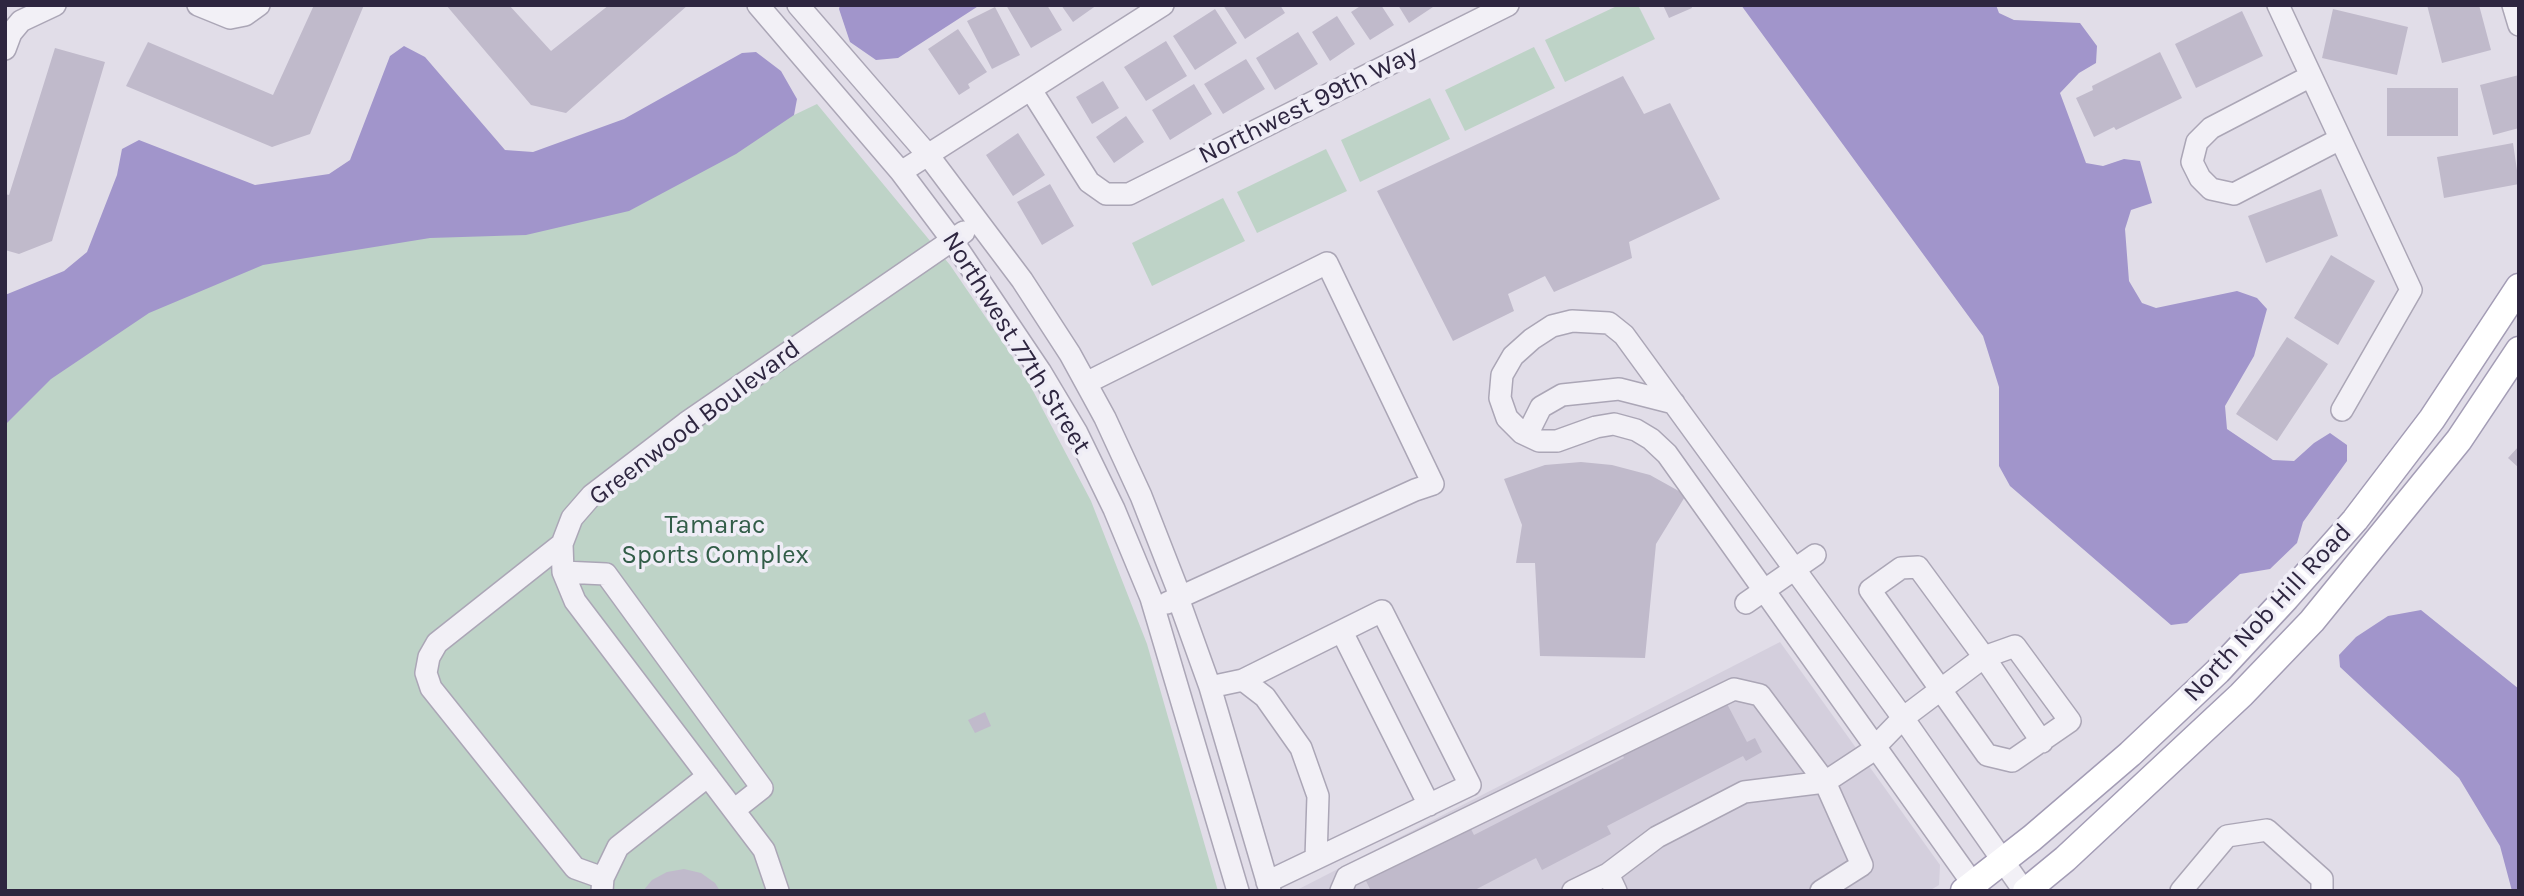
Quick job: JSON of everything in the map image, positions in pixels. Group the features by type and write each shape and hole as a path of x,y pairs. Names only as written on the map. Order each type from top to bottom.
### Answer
{"main road":[{"name":"North Nob Hill Road","path":"1972,888 2130,754 2218,671 2286,598 2355,520 2424,429 2519,287"},
{"name":"North Nob Hill Road","path":"2025,891 2065,859 2231,705 2312,621 2459,440 2519,351"}],"street":[{"path":"5,49 11,33 21,21 55,5"},
{"path":"198,5 230,18 245,15 260,5"},
{"name":"Northwest 77th Street","path":"758,5 901,172 952,240 1040,371 1077,433 1114,509 1150,598 1182,696 1238,891"},
{"name":"Northwest 77th Street","path":"799,5 928,155 1022,280 1086,383 1141,496 1177,588 1178,598 1210,687 1268,886"},
{"path":"901,172 1163,5"},
{"name":"Northwest 99th Way","path":"1031,90 1089,182 1106,194 1129,194 1508,5"},
{"path":"2278,5 2411,290 2342,410"},
{"path":"2513,5 2519,25"},
{"path":"2311,76 2211,128 2197,142 2192,162 2200,178 2211,189 2234,194 2340,139"},
{"name":"Greenwood Boulevard","path":"778,891 764,850 575,601 564,572 562,544 572,518 592,495 686,424 978,223"},
{"path":"1086,383 1328,263 1433,484 1153,609"},
{"path":"1972,888 1876,746 1687,479 1651,439 1636,430 1614,424 1596,427 1557,441 1539,441 1527,435 1507,418 1500,398 1502,375 1513,356 1532,339 1552,326 1572,321 1609,323 1624,335 1903,718 2025,891"},
{"path":"1527,435 1541,407 1562,395 1619,389 1674,403"},
{"path":"562,544 437,643 429,657 426,673 431,688 575,868 603,884 618,847 708,776"},
{"path":"1746,603 1815,555"},
{"path":"1573,891 1612,883 1657,837 1744,792 1825,782 1869,753 1903,718 1940,691 1984,657 2015,646 2070,721 2042,742 2012,761 1987,755 1940,691 1870,590 1901,568 1917,567 1984,657 2042,742"},
{"path":"564,572 606,575 762,788 734,810"},
{"path":"1210,687 1243,680 1382,611 1471,785 1316,858 1268,886"},
{"path":"1342,632 1429,805"},
{"path":"1243,680 1265,697 1301,748 1318,796 1316,858"},
{"path":"1341,891 1347,877 1734,689 1760,695 1825,782 1863,865 1821,891"},
{"path":"2181,891 2227,836 2267,830 2322,879 2322,891"}],"shaded area":[{"path":"840,5 980,5 898,58 876,60 850,42"},
{"path":"1741,5 1996,5 1999,13 2014,20 2080,23 2097,46 2096,63 2079,73 2060,93 2086,163 2103,166 2124,159 2140,161 2152,203 2131,210 2125,229 2129,281 2142,303 2156,308 2237,291 2257,298 2267,309 2254,356 2225,406 2227,429 2273,460 2294,461 2330,433 2347,445 2347,461 2303,522 2297,543 2270,569 2240,574 2187,623 2171,625 2010,486 1999,466 1999,387 1983,336"},
{"path":"404,46 425,57 505,150 533,152 624,119 742,53 756,52 781,71 797,99 794,115 736,154 629,211 526,235 430,238 263,265 149,313 51,379 5,425 5,295 64,271 87,252 117,175 122,149 139,140 255,185 329,174 350,160 390,56"},
{"path":"2421,610 2519,689 2519,891 2512,891 2500,846 2459,778 2340,667 2339,655 2356,637 2388,616"},
{"path":"1780,642 1940,865 1939,885 1929,891 1295,891"}],"green space":[{"path":"1619,5 1638,5 1655,39 1565,82 1545,40"},
{"path":"1534,47 1555,88 1465,131 1445,90"},
{"path":"1430,98 1450,139 1360,182 1341,140"},
{"name":"Tamarac Sports Complex","path":"817,104 950,265 1023,372 1091,501 1147,644 1218,891 5,891 5,416 34,378 171,289 794,115"},
{"path":"1326,149 1347,191 1257,233 1237,192"},
{"path":"1223,198 1245,241 1152,286 1132,243"}],"building":[{"path":"314,5 364,5 310,134 272,147 126,86 148,42 273,95"},
{"path":"446,5 509,5 551,51 609,5 688,5 566,113 531,105"},
{"path":"1006,5 1047,5 1062,30 1031,48"},
{"path":"1061,5 1097,5 1073,22"},
{"path":"1223,5 1280,5 1285,13 1245,39"},
{"path":"1362,5 1381,5 1394,25 1370,40 1351,12"},
{"path":"1398,5 1436,5 1409,23"},
{"path":"1663,5 1691,5 1692,8 1669,18"},
{"path":"2427,5 2479,5 2491,50 2442,63"},
{"path":"995,7 1020,55 992,69 967,21"},
{"path":"1215,9 1237,43 1195,70 1173,36"},
{"path":"2333,9 2408,27 2397,75 2322,58"},
{"path":"2242,11 2263,56 2196,88 2175,44"},
{"path":"1337,16 1355,44 1330,61 1312,32"},
{"path":"958,29 987,72 968,84 970,88 959,95 928,49"},
{"path":"1298,32 1318,64 1275,90 1256,58"},
{"path":"1166,41 1187,76 1146,101 1124,67"},
{"path":"55,48 105,62 52,241 19,254 5,250 5,194 9,195"},
{"path":"2160,52 2182,98 2116,130 2114,127 2094,137 2076,98 2093,90 2092,86"},
{"path":"1246,59 1265,89 1223,114 1204,84"},
{"path":"2519,75 2519,128 2493,135 2480,85"},
{"path":"1623,76 1644,114 1670,103 1720,199 1629,242 1632,258 1554,292 1545,276 1508,294 1514,311 1453,341 1377,191"},
{"path":"1103,81 1119,108 1092,124 1076,97"},
{"path":"1194,84 1212,114 1170,140 1152,110"},
{"path":"2387,88 2458,88 2458,136 2387,136"},
{"path":"1126,116 1144,142 1114,163 1096,137"},
{"path":"1018,133 1045,175 1013,196 986,155"},
{"path":"2513,143 2519,184 2444,198 2437,157"},
{"path":"1050,184 1074,226 1042,245 1017,202"},
{"path":"2321,189 2338,236 2266,263 2248,216"},
{"path":"2331,255 2375,281 2338,345 2294,318"},
{"path":"2287,337 2328,364 2277,441 2236,414"},
{"path":"2519,446 2519,468 2508,458"},
{"path":"1581,462 1612,465 1650,475 1686,495 1656,544 1645,658 1540,656 1535,563 1516,563 1522,525 1504,479 1545,465"},
{"path":"1725,700 1747,742 1755,738 1762,752 1746,761 1743,756 1607,826 1611,834 1542,870 1536,858 1473,891 1371,891 1365,879 1469,825 1474,835 1624,758 1622,754"},
{"path":"985,712 991,726 975,733 968,720"},
{"path":"684,869 701,873 715,883 720,891 643,891 652,880 667,872"}]}
